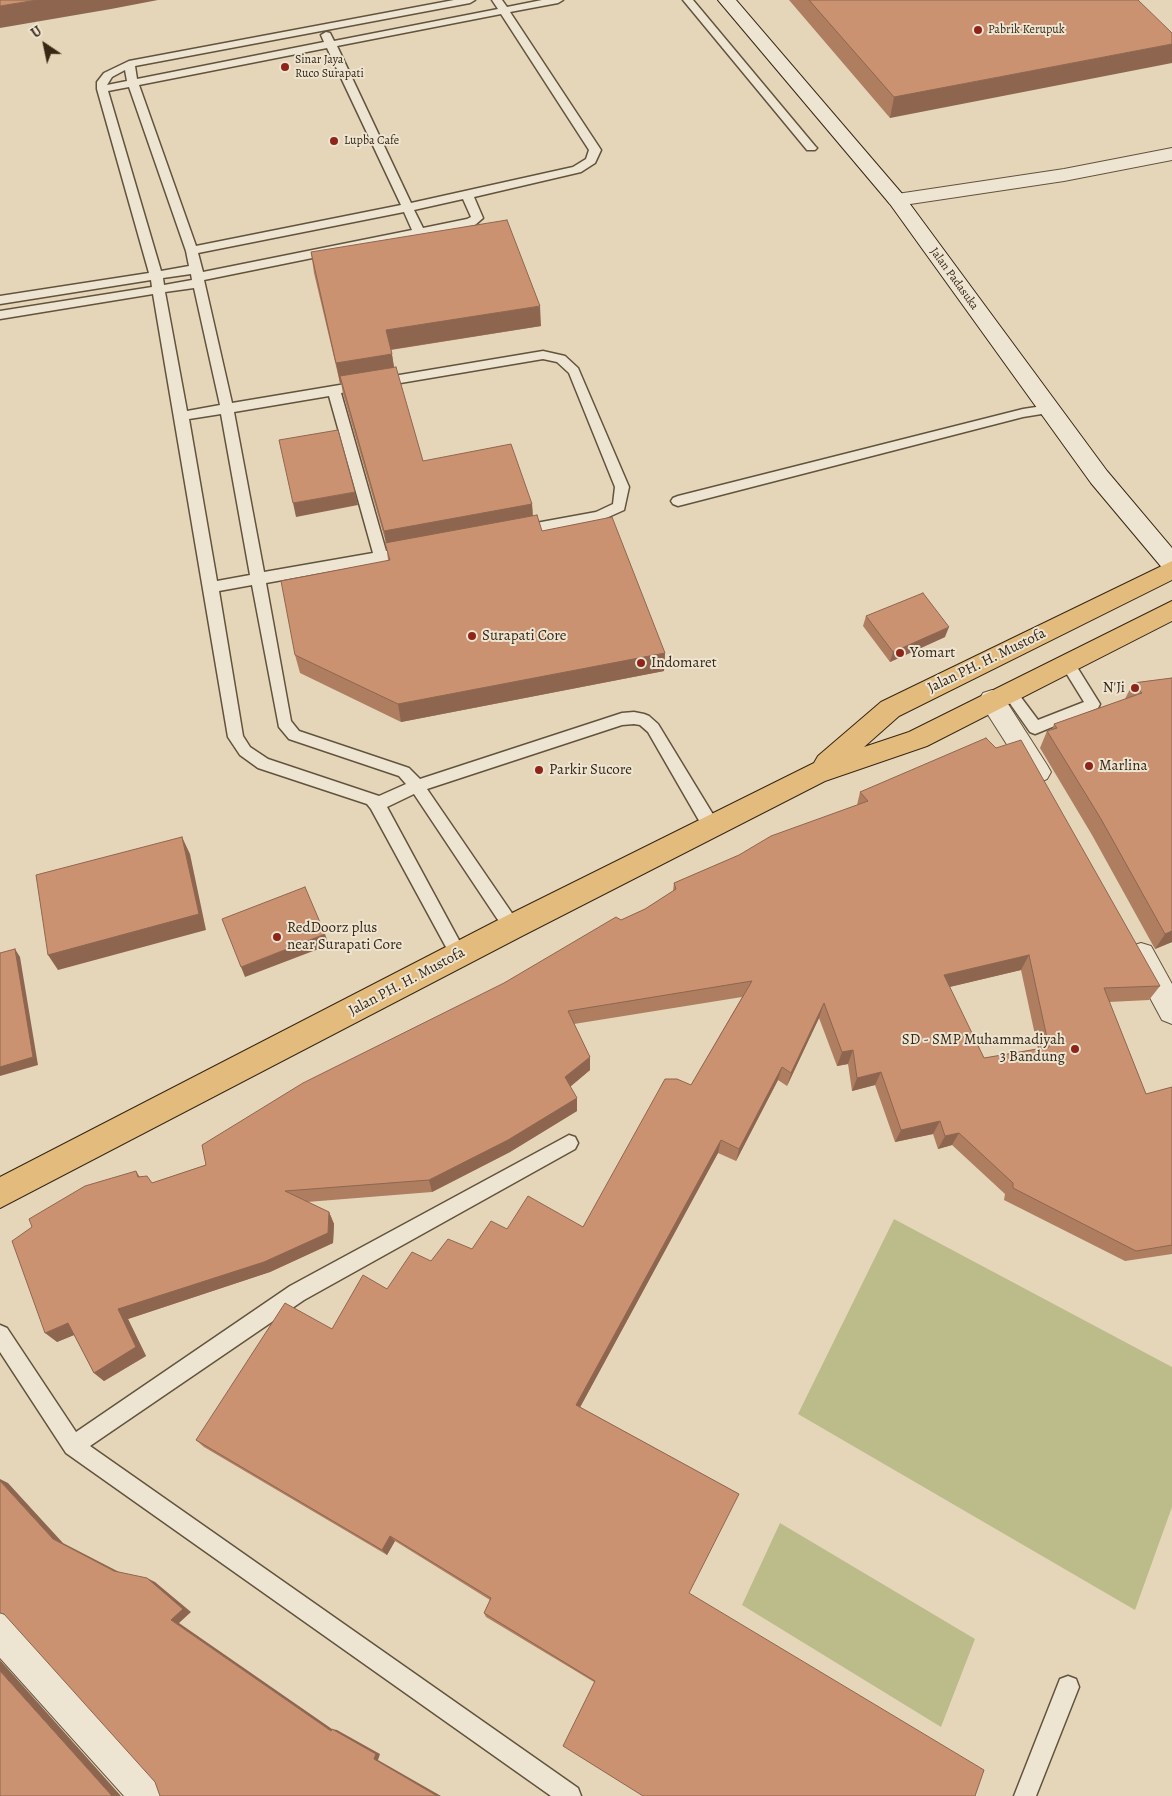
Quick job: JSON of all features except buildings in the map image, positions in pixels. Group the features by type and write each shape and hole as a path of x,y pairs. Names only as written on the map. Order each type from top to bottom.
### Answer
{"highway":[{"name":"Jalan PH. H. Mustofa","path":"816,773 890,708 1172,570"},
{"name":"Jalan PH. H. Mustofa","path":"0,1193 512,927 816,773 918,739 1172,610"}],"street":[{"name":"Jalan Padasuka","path":"727,0 897,200 1099,477 1172,564"},
{"path":"897,200 1064,175 1172,154"},
{"path":"1001,696 1052,796"},
{"path":"1131,936 1172,1011"},
{"path":"0,1631 149,1796"}],"lane":[{"path":"459,955 377,804 372,799 263,764 245,751 236,737 182,416 156,275 102,89 102,82 108,75 130,64 470,0"},
{"path":"192,251 577,170 591,161 595,150 497,0"},
{"path":"102,89 558,0"},
{"path":"688,0 811,148"},
{"path":"323,29 419,232"},
{"path":"130,64 134,84 192,251 198,276 228,409 284,724 294,735 404,772 417,786 512,927"},
{"path":"0,315 159,290 198,276 471,222 477,218 467,194"},
{"path":"0,300 156,275 198,276"},
{"path":"182,416 543,355 561,359 574,371 622,487 618,507 599,516 504,534"},
{"path":"334,391 381,558"},
{"path":"678,501 1022,413 1048,409"},
{"path":"211,587 419,550"},
{"path":"1001,696 1035,728 1093,704 1067,662"},
{"path":"377,804 417,786 622,719 634,718 644,720 653,728 711,826"},
{"path":"73,1446 297,1293 569,1143"},
{"path":"0,1335 73,1446 570,1796"},
{"path":"1024,1796 1068,1687"}],"green space":[{"path":"894,1219 1172,1367 1172,1507 1135,1610 798,1414"},
{"path":"780,1523 975,1639 941,1727 742,1605"}],"place":[{"name":"Pabrik Kerupuk","path":"978,30"},
{"name":"Sinar Jaya Ruco Surapati","path":"285,67"},
{"name":"Lupba Cafe","path":"334,141"},
{"name":"Surapati Core","path":"472,636"},
{"name":"Yomart","path":"900,653"},
{"name":"Indomaret","path":"641,663"},
{"name":"N'Ji","path":"1135,688"},
{"name":"Marlina","path":"1089,766"},
{"name":"Parkir Sucore","path":"539,770"},
{"name":"RedDoorz plus near Surapati Core","path":"277,937"},
{"name":"SD - SMP Muhammadiyah 3 Bandung","path":"1075,1049"}]}
